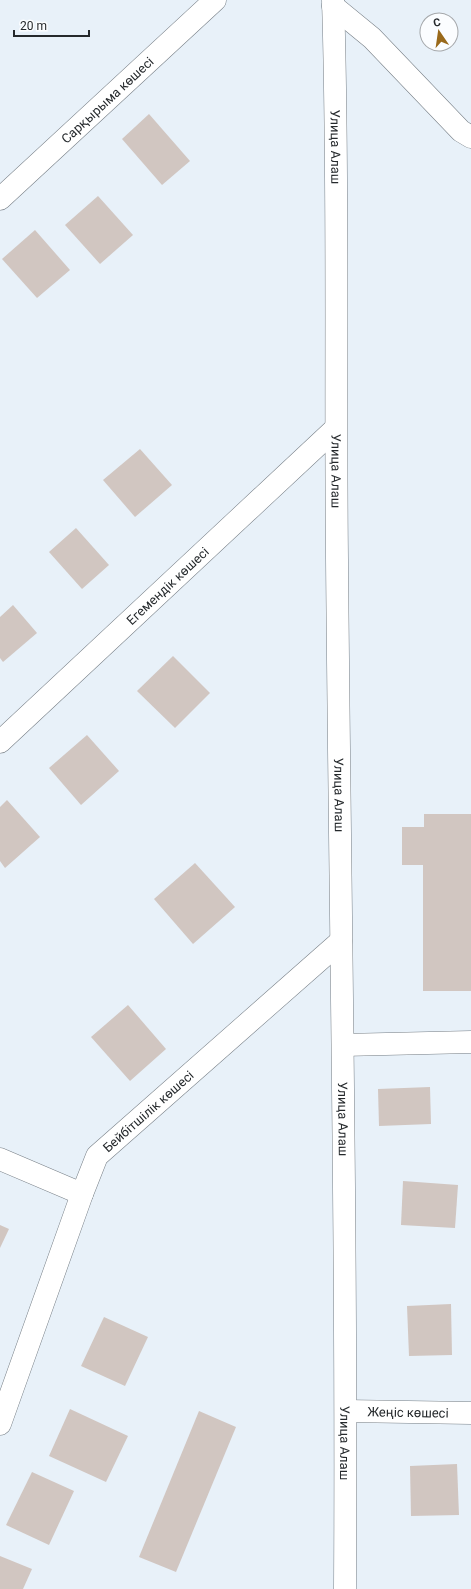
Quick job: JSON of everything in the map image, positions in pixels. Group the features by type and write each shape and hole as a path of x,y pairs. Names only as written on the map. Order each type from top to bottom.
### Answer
{"street":[{"name":"Сарқырыма көшесі","path":"0,199 215,0"},
{"path":"333,3 372,38 461,131 471,137"},
{"name":"Улица Алаш","path":"333,3 335,430 346,1411 345,1589"},
{"name":"Егемендік көшесі","path":"0,742 335,430"},
{"name":"Бейбітшілік көшесі","path":"0,1424 97,1156 341,942"},
{"path":"342,1045 471,1042"},
{"path":"0,1159 82,1194"},
{"name":"Жеңіс көшесі","path":"346,1411 471,1412"}],"building":[{"path":"149,114 190,161 162,185 122,139"},
{"path":"98,196 133,235 100,264 65,225"},
{"path":"35,230 70,270 37,298 2,259"},
{"path":"140,449 172,485 135,517 103,480"},
{"path":"76,528 109,565 82,589 49,552"},
{"path":"13,605 37,633 3,662 0,658 0,617"},
{"path":"173,656 210,693 175,728 137,691"},
{"path":"87,735 119,771 81,805 49,768"},
{"path":"7,800 40,837 5,868 0,861 0,807"},
{"path":"424,814 471,814 471,991 423,991 423,865 402,865 402,827 424,827"},
{"path":"195,863 235,907 193,944 154,899"},
{"path":"128,1005 166,1049 130,1081 91,1037"},
{"path":"430,1087 431,1124 379,1126 378,1089"},
{"path":"403,1181 458,1185 455,1228 401,1225"},
{"path":"0,1225 9,1229 0,1248"},
{"path":"451,1304 452,1355 409,1356 407,1306"},
{"path":"104,1317 148,1337 125,1386 81,1366"},
{"path":"70,1409 128,1436 106,1482 49,1456"},
{"path":"199,1411 236,1427 176,1572 139,1557"},
{"path":"457,1464 459,1515 411,1516 410,1466"},
{"path":"32,1472 74,1491 49,1545 6,1525"},
{"path":"0,1556 32,1569 23,1589 0,1589"}]}
